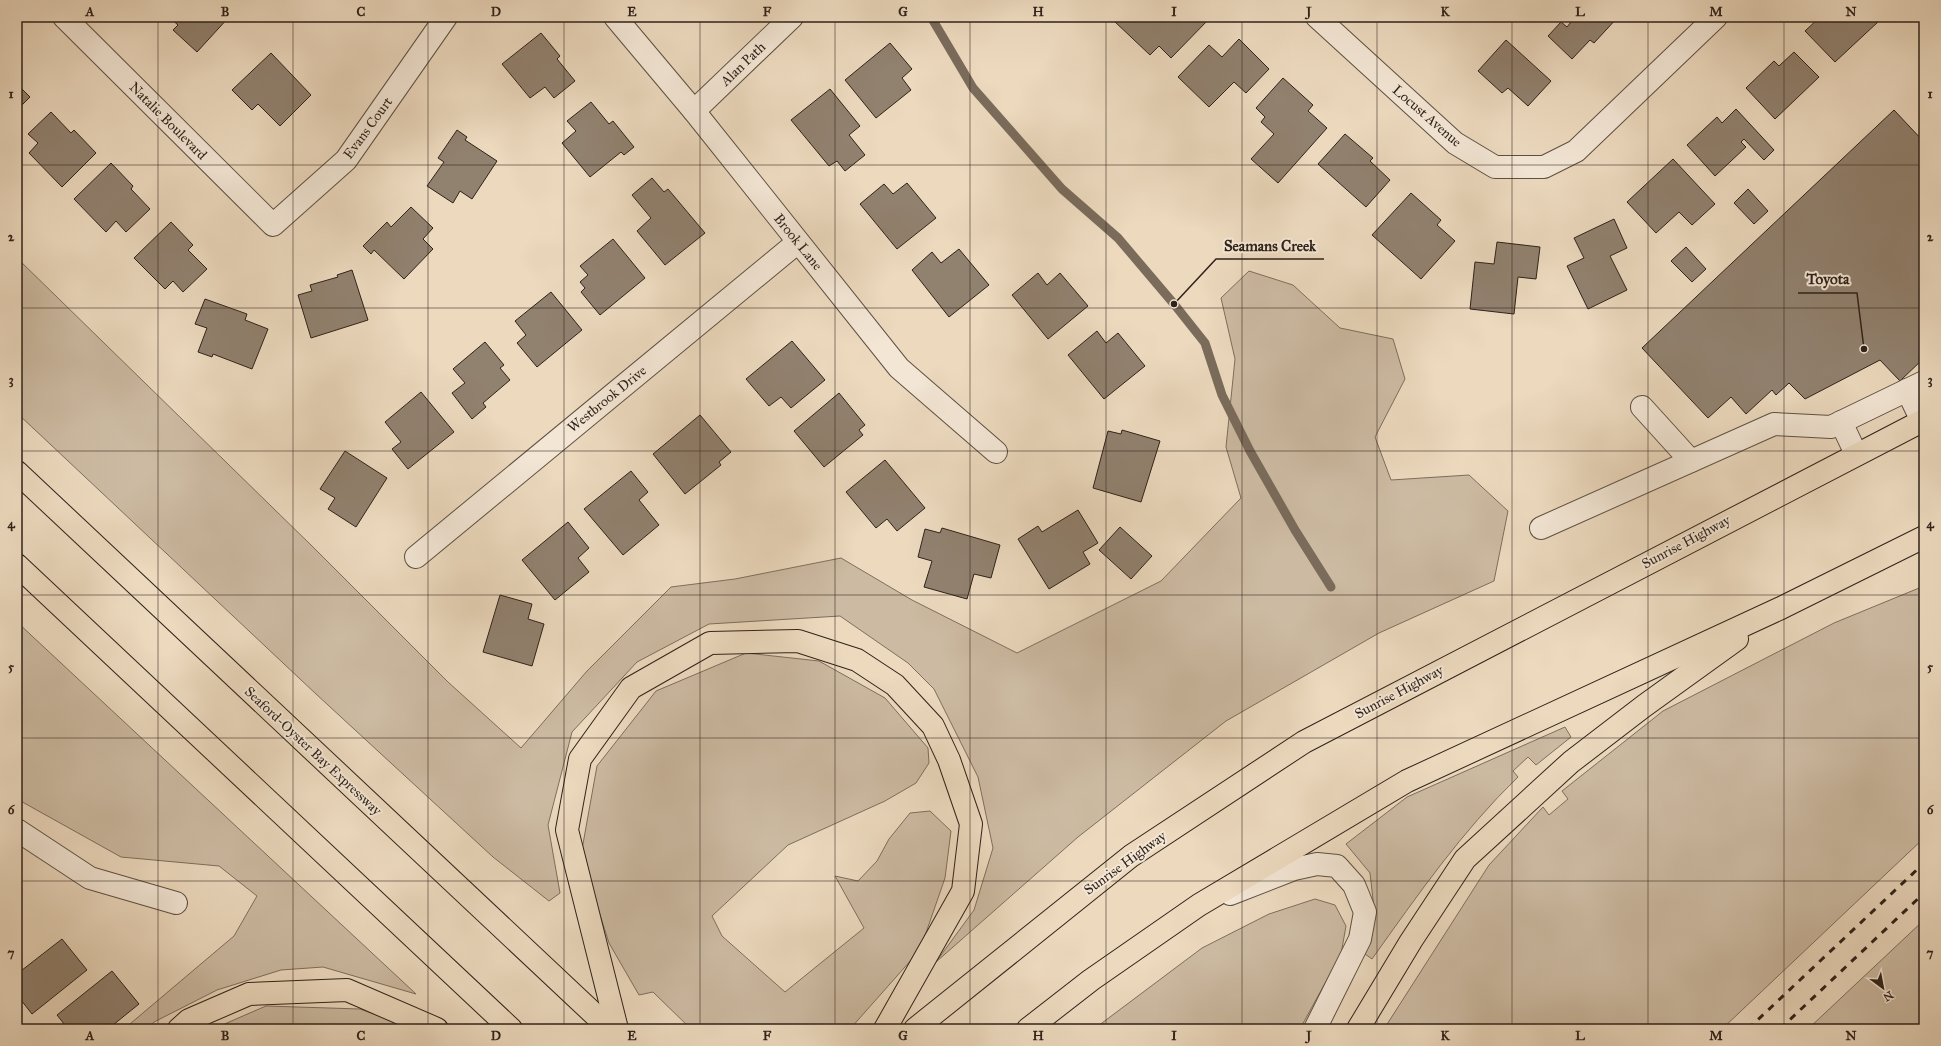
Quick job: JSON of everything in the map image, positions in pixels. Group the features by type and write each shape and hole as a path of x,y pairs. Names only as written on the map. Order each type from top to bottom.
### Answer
{"highway":[{"name":"Sunrise Highway","path":"914,1029 1131,856 1304,742 1923,420"},
{"name":"Seaford-Oyster Bay Expressway","path":"17,472 610,1029"},
{"path":"1028,1029 1091,980 1199,905 1407,781 1781,608 1924,537"},
{"path":"17,565 511,1029"},
{"path":"1358,1029 1411,941 1465,859 1571,762 1644,706 1781,608"},
{"path":"617,1029 567,830 580,759 631,688 710,643 798,641 857,660 895,685 933,726 949,760 971,824 963,891 885,1029"},
{"path":"179,1029 189,1020 249,994 347,990 437,1029"}],"street":[{"name":"Natalie Boulevard","path":"64,17 273,225"},
{"name":"Evans Court","path":"273,225 346,160 446,17"},
{"name":"Brook Lane","path":"615,17 694,111 899,368 996,452"},
{"name":"Alan Path","path":"694,111 792,17"},
{"name":"Locust Avenue","path":"1317,17 1455,143 1495,167 1544,167 1576,151 1716,17"},
{"name":"Westbrook Drive","path":"416,557 798,242"},
{"path":"1541,528 1774,424 1831,427 1915,386 1923,420"},
{"path":"1642,407 1692,461"},
{"path":"1841,422 1856,454"},
{"path":"17,830 90,878 176,903"},
{"path":"1199,905 1294,869 1317,864 1337,866 1354,885 1365,912 1360,939 1315,1029"}],"shaded area":[{"path":"17,258 313,547 448,682 521,748 587,671 671,587 735,579 841,558 912,600 1017,653 1161,581 1241,498 1226,447 1235,359 1221,298 1249,271 1293,285 1340,328 1393,339 1405,379 1375,437 1391,480 1469,475 1508,511 1494,581 1379,633 1226,721 1078,837 936,962 974,910 993,848 978,777 934,689 908,663 840,616 709,624 637,662 572,732 548,825 560,893 549,901 493,857 316,694 17,413"},
{"path":"1924,586 1924,838 1722,1029 1384,1029 1489,865 1543,807 1549,815 1568,799 1562,791 1663,711 1834,623"},
{"path":"17,622 416,994 323,967 281,970 217,990 154,1022 148,1029 124,1029 234,936 257,896 219,866 121,857 17,799"},
{"path":"746,653 819,661 885,698 928,748 929,763 916,783 885,801 788,845 712,916 722,936 785,992 864,928 835,876 858,881 877,861 889,839 910,813 930,811 951,831 945,878 920,950 850,1029 691,1029 653,992 639,995 609,943 581,855 597,766 656,691"},
{"path":"1565,727 1571,737 1536,765 1528,757 1513,771 1518,777 1497,798 1459,842 1423,888 1372,959 1365,954 1374,908 1370,873 1346,844 1407,797"},
{"path":"1315,899 1335,905 1346,926 1341,954 1300,1029 1094,1029 1202,948 1269,914"},
{"path":"1924,920 1924,1029 1905,1024 1899,1029 1808,1029"},
{"path":"266,1006 360,1009 415,1029 213,1029"}],"building":[{"path":"169,17 229,17 197,52 173,30 178,25"},
{"path":"1116,17 1207,17 1209,19 1171,58 1159,46 1150,55 1113,20"},
{"path":"1564,17 1618,17 1594,43 1590,40 1572,59 1548,36 1561,22 1567,27 1571,22"},
{"path":"1820,17 1876,17 1879,21 1835,62 1805,31"},
{"path":"541,33 560,56 557,59 575,81 554,98 545,87 530,98 502,64"},
{"path":"1239,39 1269,69 1246,93 1234,82 1209,107 1178,77 1209,45 1222,57"},
{"path":"1506,40 1551,81 1528,106 1508,88 1502,93 1478,71"},
{"path":"890,43 912,69 902,78 911,90 876,118 845,80"},
{"path":"1794,52 1819,77 1775,119 1746,88 1774,61 1779,66"},
{"path":"271,53 311,95 280,126 258,104 252,110 232,90"},
{"path":"1283,78 1313,105 1308,111 1327,128 1278,183 1251,159 1274,134 1261,122 1265,117 1256,108"},
{"path":"17,84 30,97 17,110"},
{"path":"830,89 860,126 849,135 865,155 845,171 837,161 829,166 791,120"},
{"path":"591,102 609,124 613,121 634,147 624,155 621,152 590,177 562,143 576,131 567,121"},
{"path":"1736,109 1774,150 1764,160 1744,139 1741,142 1746,147 1715,176 1687,145 1717,117 1722,123"},
{"path":"1894,110 1924,142 1924,358 1900,381 1880,360 1805,399 1789,383 1776,395 1772,390 1746,414 1731,397 1708,418 1642,348"},
{"path":"51,112 71,133 74,130 96,153 62,187 29,153 38,143 28,134"},
{"path":"457,130 467,137 465,140 497,161 472,199 460,191 453,203 427,186 444,162 438,158"},
{"path":"1345,134 1373,158 1370,161 1390,180 1366,207 1318,164"},
{"path":"1673,159 1715,204 1692,225 1679,212 1656,233 1627,202"},
{"path":"111,163 133,186 131,189 150,209 126,232 116,221 106,232 74,199"},
{"path":"652,178 664,192 668,189 705,233 665,265 637,231 651,218 632,195"},
{"path":"907,183 936,218 897,249 860,204 884,184 893,194"},
{"path":"1748,189 1768,211 1754,224 1734,203"},
{"path":"1411,193 1441,220 1437,225 1455,241 1421,279 1372,235"},
{"path":"411,207 433,228 423,239 433,249 404,279 374,250 371,254 363,246 387,222 391,227"},
{"path":"1614,219 1627,248 1610,256 1627,290 1588,309 1567,266 1584,258 1574,238"},
{"path":"171,222 193,245 188,250 207,269 183,292 173,281 165,289 134,258"},
{"path":"613,239 645,278 600,315 581,292 585,288 580,282 588,275 580,266"},
{"path":"1497,242 1540,247 1536,279 1518,277 1514,314 1470,309 1475,262 1494,264"},
{"path":"1686,247 1706,269 1692,282 1671,261"},
{"path":"959,249 989,285 949,317 912,270 932,252 941,263"},
{"path":"352,270 368,320 311,338 298,295 312,291 310,285 338,277 337,275"},
{"path":"1038,273 1047,285 1060,273 1088,306 1048,339 1012,295"},
{"path":"551,292 582,330 537,367 517,343 526,335 515,321"},
{"path":"205,299 247,314 245,320 268,329 252,369 213,354 212,357 198,352 207,328 195,324"},
{"path":"1097,331 1106,343 1118,333 1145,366 1104,399 1068,355"},
{"path":"792,341 825,380 791,408 781,397 769,406 746,379"},
{"path":"485,342 504,365 500,368 510,380 483,403 486,407 472,419 452,393 465,383 453,369"},
{"path":"421,392 454,432 408,469 392,449 401,442 385,422"},
{"path":"839,393 865,425 859,430 863,435 824,467 794,431"},
{"path":"700,415 731,452 719,462 721,465 685,494 653,454"},
{"path":"1122,430 1160,441 1141,502 1093,488 1108,431 1121,434"},
{"path":"345,451 387,478 356,527 328,509 335,498 320,489"},
{"path":"885,460 925,508 897,531 887,519 876,528 846,492"},
{"path":"631,471 648,492 639,500 659,525 623,555 584,509"},
{"path":"1078,510 1098,543 1083,552 1090,564 1049,589 1018,539 1038,526 1042,532"},
{"path":"568,522 589,548 578,558 589,572 555,600 522,560"},
{"path":"1120,527 1152,556 1131,579 1099,550"},
{"path":"942,528 1000,545 991,578 974,574 967,599 924,587 932,561 918,557 925,529 940,533"},
{"path":"500,595 532,604 528,619 544,624 532,666 483,652"},
{"path":"62,939 87,970 32,1014 17,995 17,974"},
{"path":"112,971 139,1004 108,1029 68,1029 57,1015"}],"waterway":[{"path":"931,17 973,88 1062,189 1118,238 1205,343 1222,395 1250,451 1295,530 1331,587"}],"railway":[{"path":"1748,1029 1924,863"},
{"path":"1780,1029 1924,893"}],"place":[{"name":"Seamans Creek","path":"1174,304"},
{"name":"Toyota","path":"1864,349"}]}
